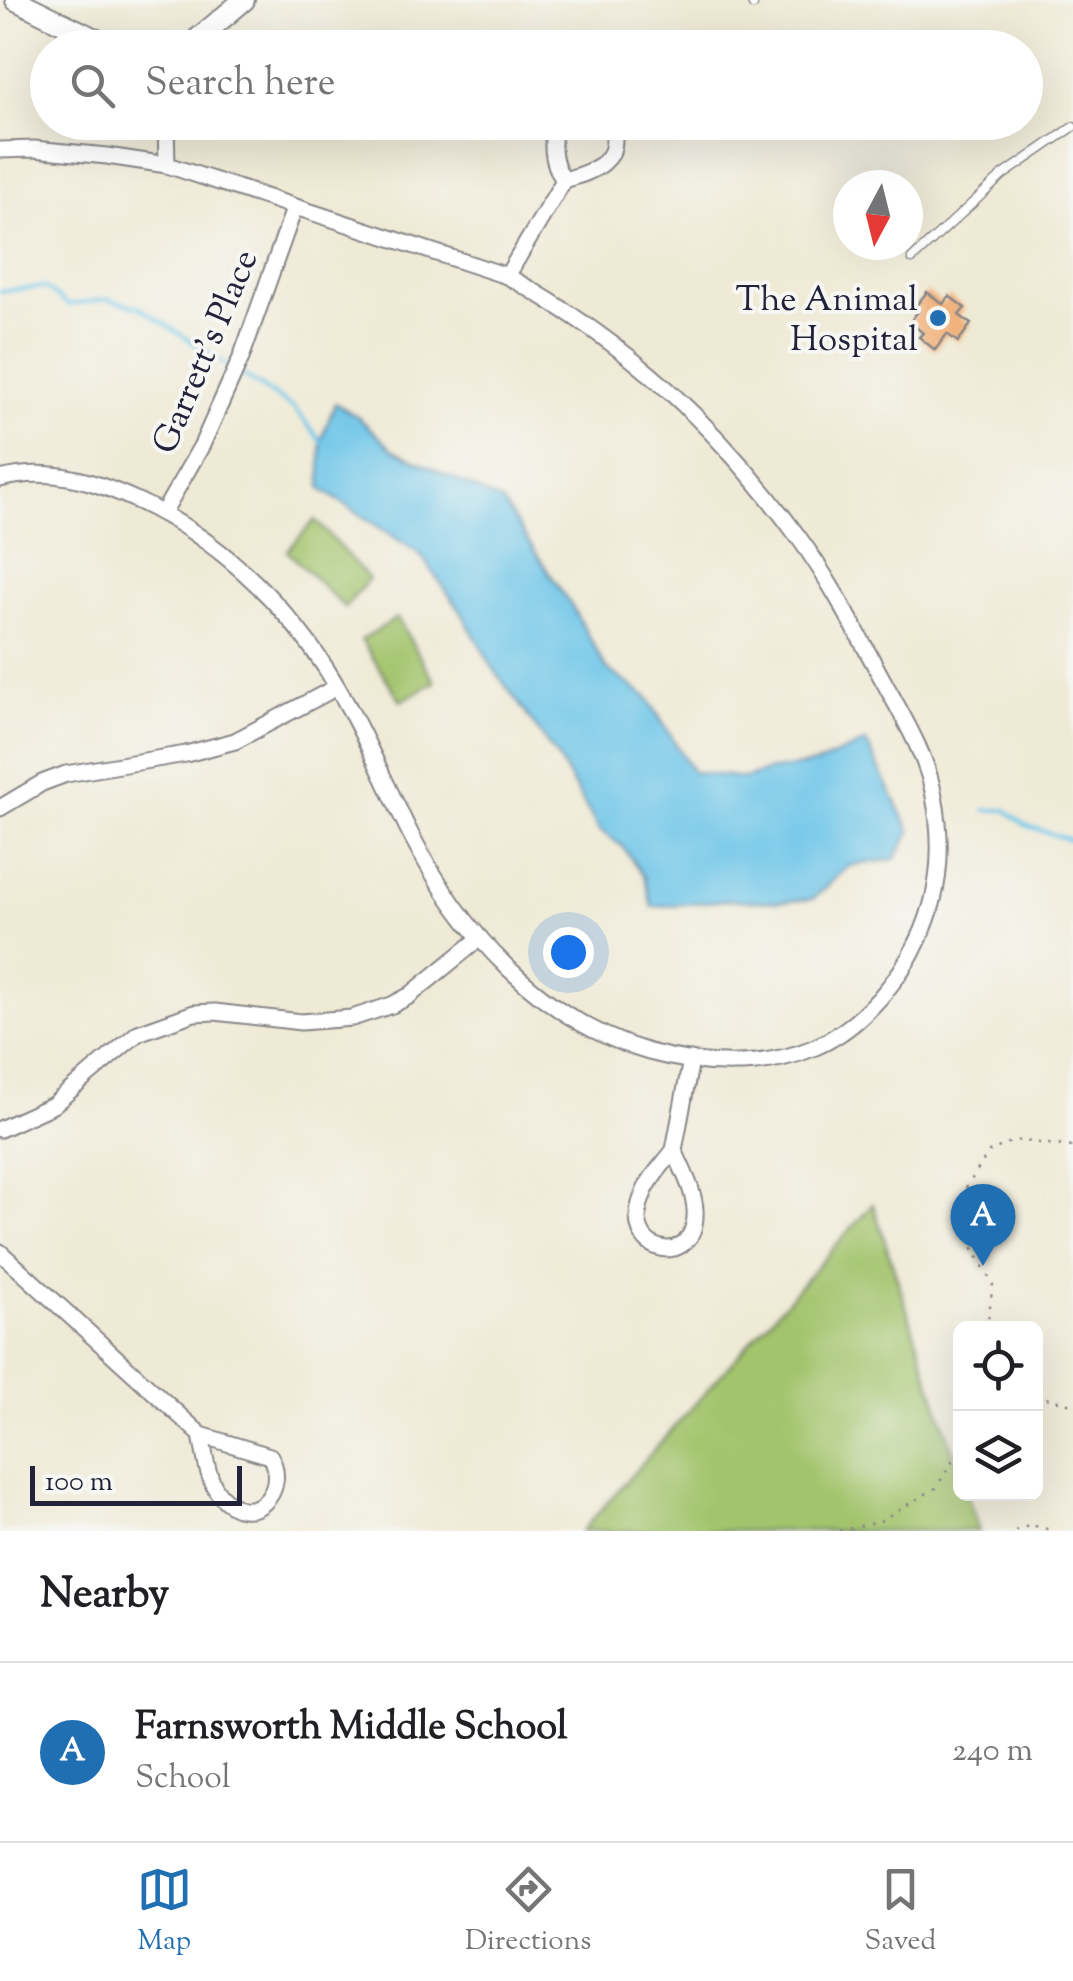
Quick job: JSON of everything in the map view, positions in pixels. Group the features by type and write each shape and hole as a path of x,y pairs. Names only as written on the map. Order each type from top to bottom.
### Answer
{"street":[{"path":"16,0 77,30"},
{"path":"208,30 244,0"},
{"path":"166,140 167,165"},
{"path":"552,140 557,170 564,180"},
{"path":"506,276 564,180 598,168 611,155 614,140"},
{"path":"0,150 89,154 167,165 506,276 547,298 619,348 672,394 798,536 835,593 900,711 934,792 940,844 934,897 921,938 902,969 868,1010 818,1046 792,1056 734,1063 691,1060 636,1048 575,1021 528,988 480,938 430,868 336,686 299,631 254,581 163,513 92,483 58,474 23,472 0,479"},
{"name":"Garrett's Place","path":"163,513 202,445 241,358 294,208"},
{"path":"0,808 66,774 186,754 235,741 336,686"},
{"path":"0,1129 53,1105 138,1033 194,1013 300,1022 352,1018 410,996 480,938"},
{"path":"674,1150 694,1201 695,1219 692,1233 680,1246 660,1249 646,1242 641,1234 640,1200 674,1150 691,1060"},
{"path":"0,1252 201,1435 270,1456 275,1485 266,1502 248,1511 237,1509 222,1497 210,1475 201,1435"}],"lane":[{"path":"923,248 1003,175 1073,127"}],"path":[{"path":"988,1321 994,1284 967,1238 966,1188 989,1152 1014,1140 1073,1147"},
{"path":"1043,1398 1073,1404"},
{"path":"839,1531 880,1521 936,1488 953,1460"},
{"path":"1015,1531 1031,1525 1054,1531"}],"green space":[{"path":"315,520 369,579 345,608 287,551"},
{"path":"397,618 435,682 401,701 361,640"},
{"path":"873,1204 953,1452 953,1501 969,1501 979,1531 582,1531"}],"water":[{"path":"335,403 358,417 392,449 502,502 572,607 607,669 647,697 693,772 745,778 816,764 866,742 911,832 895,859 849,866 813,899 728,900 652,907 644,877 622,846 599,830 557,757 493,668 460,610 420,554 321,489 321,441"}],"building":[{"name":"The Animal Hospital","path":"927,292 943,304 949,296 965,308 959,315 971,324 958,342 947,334 935,350 919,337 923,333 910,322 919,310 915,307"}],"waterway":[{"path":"0,291 44,287 68,305 107,299 139,307 230,367"},
{"path":"238,372 295,409 322,442"},
{"path":"985,810 1006,810 1025,825 1073,841"}],"place":[{"name":"The Animal Hospital","path":"938,318"},
{"name":"Farnsworth Middle School","path":"983,1266"}]}
